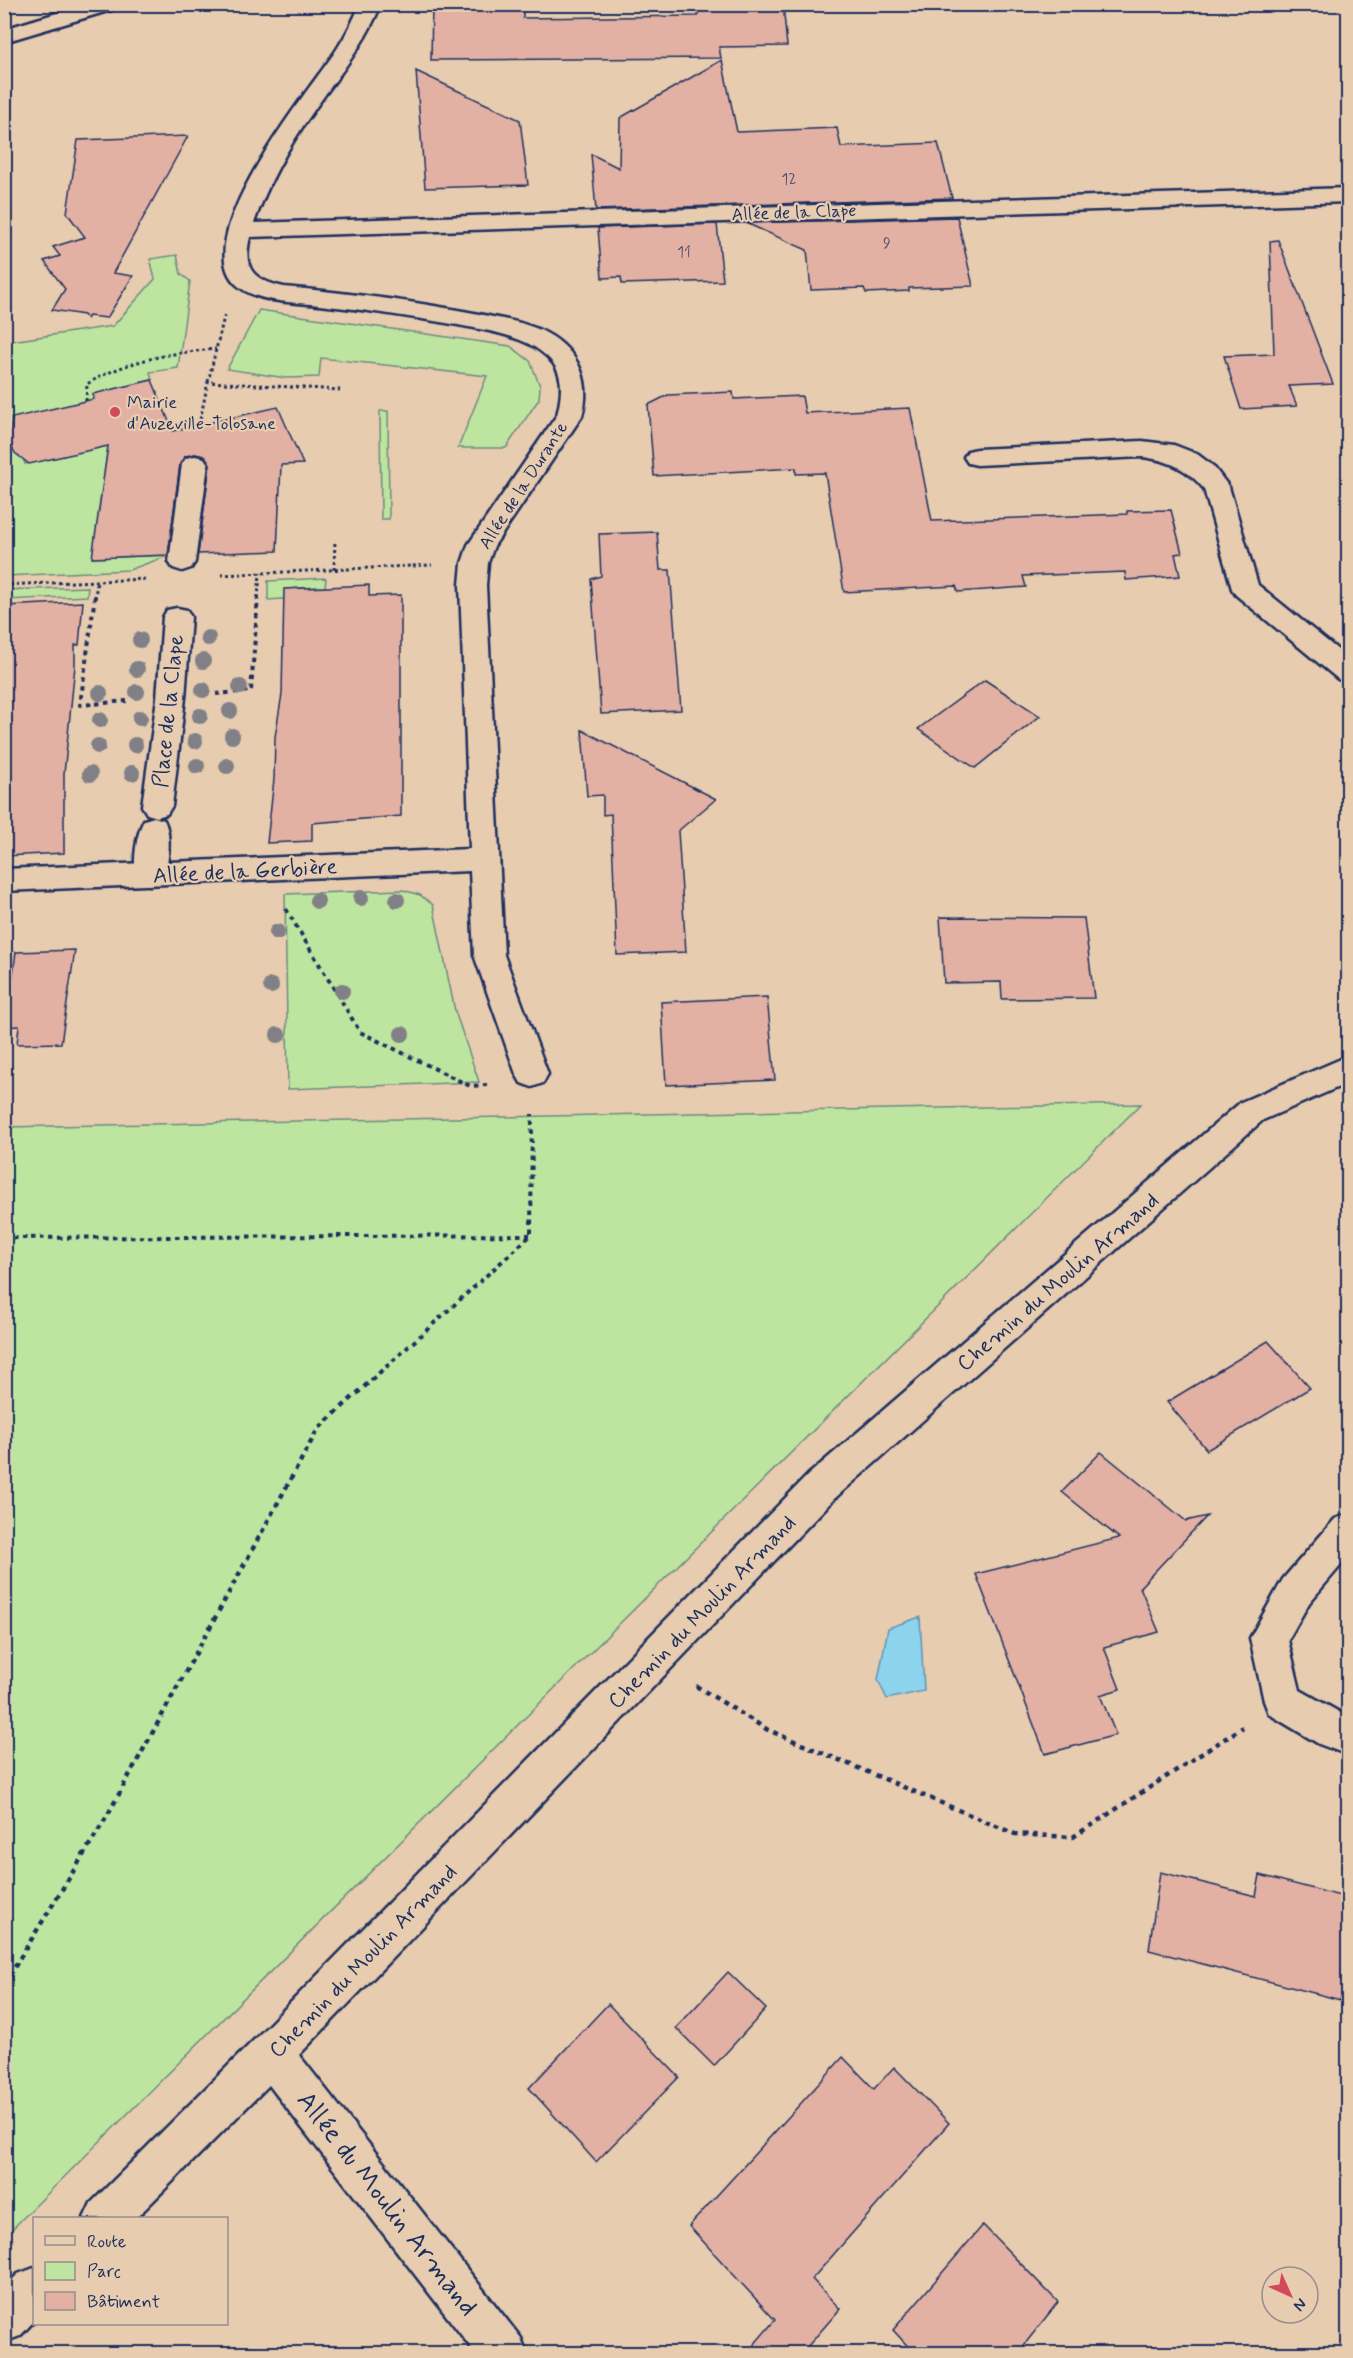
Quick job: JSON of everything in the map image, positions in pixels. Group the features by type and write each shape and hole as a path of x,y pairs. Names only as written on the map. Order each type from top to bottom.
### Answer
{"street":[{"path":"4,36 111,4"},
{"name":"Allée de la Durante","path":"371,4 356,37 294,123 262,177 240,230 235,255 237,269 252,285 284,294 343,300 499,326 542,341 553,349 566,365 576,387 575,400 569,416 481,545 475,563 472,585 489,955 532,1074"},
{"name":"Allée de la Clape","path":"240,230 1348,195"},
{"path":"977,457 1142,449 1165,452 1188,460 1204,472 1216,487 1246,590 1348,672"},
{"name":"Place de la Clape","path":"150,874 195,464"},
{"name":"Allée de la Gerbière","path":"4,880 486,859"},
{"name":"Chemin du Moulin Armand","path":"107,2217 271,2053 821,1487 1252,1111 1348,1069"},
{"path":"1348,1531 1296,1591 1269,1638 1283,1701 1333,1731 1348,1736"},
{"name":"Allée du Moulin Armand","path":"271,2053 505,2354"},
{"path":"4,2320 33,2291"}],"path":[{"path":"199,425 227,306"},
{"path":"86,401 87,384 114,369 162,354 216,349"},
{"path":"208,382 340,390"},
{"path":"334,570 335,540"},
{"path":"4,585 97,581 180,585 260,573 475,563"},
{"path":"97,581 80,705 251,691 260,573"},
{"path":"4,1984 106,1818 318,1429 531,1235 532,1074 480,1086 470,1086 360,1032 278,895 273,868"},
{"path":"4,1238 531,1235"},
{"path":"768,1730 1015,1834 1073,1837 1283,1701"}],"green space":[{"path":"177,255 181,274 190,281 178,368 150,372 152,380 94,394 94,399 11,419 25,464 125,442 107,452 93,558 170,555 129,570 5,576 5,342 113,326 155,279 150,259"},
{"path":"259,310 510,346 530,361 540,386 539,399 506,448 458,448 487,376 321,358 319,377 286,378 227,369"},
{"path":"380,411 388,411 389,519 381,519"},
{"path":"326,578 325,587 297,588 296,598 268,600 268,581"},
{"path":"88,587 87,596 5,600 5,590"},
{"path":"403,890 420,895 433,905 455,1011 479,1082 288,1089 285,894"},
{"path":"1141,1104 5,2236 5,1127"}],"water":[{"path":"920,1617 924,1691 887,1699 878,1680 888,1628"}],"building":[{"path":"432,4 523,4 523,18 698,16 698,4 783,4 787,46 719,47 721,58 431,60"},
{"path":"722,60 737,132 837,128 841,147 938,143 952,198 596,210 591,154 619,168 620,118"},
{"path":"416,71 520,120 528,185 425,188"},
{"path":"188,136 113,273 133,276 107,318 89,316 87,319 84,315 52,310 65,289 44,261 60,256 53,247 85,237 67,213 78,140"},
{"path":"957,217 973,286 909,288 909,291 866,293 864,288 811,290 807,250 746,223"},
{"path":"717,224 723,281 622,284 621,277 602,278 598,228"},
{"path":"1278,240 1333,384 1289,386 1297,406 1241,409 1224,356 1274,354 1270,241"},
{"path":"152,380 173,431 278,407 303,464 281,465 277,551 198,554 210,464 204,456 195,454 186,456 180,464 168,555 92,558 108,446 29,464 15,453 9,442 12,418 94,399 93,394"},
{"path":"733,392 734,399 802,396 805,413 910,408 932,521 1127,514 1127,511 1171,510 1182,553 1175,554 1180,576 1126,580 1125,572 1023,576 1026,587 958,592 956,586 844,592 825,473 796,474 796,468 654,476 648,405 668,395"},
{"path":"657,532 660,570 670,570 681,710 601,714 591,579 601,576 599,534"},
{"path":"369,585 369,596 401,595 401,816 312,823 312,841 267,843 274,779 275,737 282,694 284,589"},
{"path":"83,602 79,645 75,645 64,774 64,853 4,856 4,606"},
{"path":"985,680 1040,716 975,768 918,729"},
{"path":"582,730 716,799 678,831 686,952 617,955 611,814 603,815 603,795 587,796"},
{"path":"940,917 1084,918 1094,998 1002,999 1001,982 944,983"},
{"path":"75,950 61,1043 17,1044 19,1026 4,1027 4,981 12,981 16,952"},
{"path":"767,997 775,1080 666,1085 661,1002"},
{"path":"1268,1341 1310,1388 1207,1450 1167,1402"},
{"path":"1101,1452 1186,1521 1207,1516 1140,1587 1159,1632 1104,1647 1120,1689 1100,1695 1116,1735 1045,1754 976,1574 1119,1538 1062,1492"},
{"path":"1160,1872 1256,1896 1260,1875 1348,1898 1348,2002 1149,1950"},
{"path":"728,1972 766,2009 714,2066 676,2028"},
{"path":"608,2004 679,2077 596,2162 529,2088"},
{"path":"843,2057 874,2089 894,2067 949,2123 812,2279 840,2309 801,2354 746,2354 775,2320 689,2226"},
{"path":"983,2225 1058,2302 1017,2354 915,2354 893,2330"}],"place":[{"name":"Mairie d'Auzeville-Tolosane","path":"115,412"}]}
